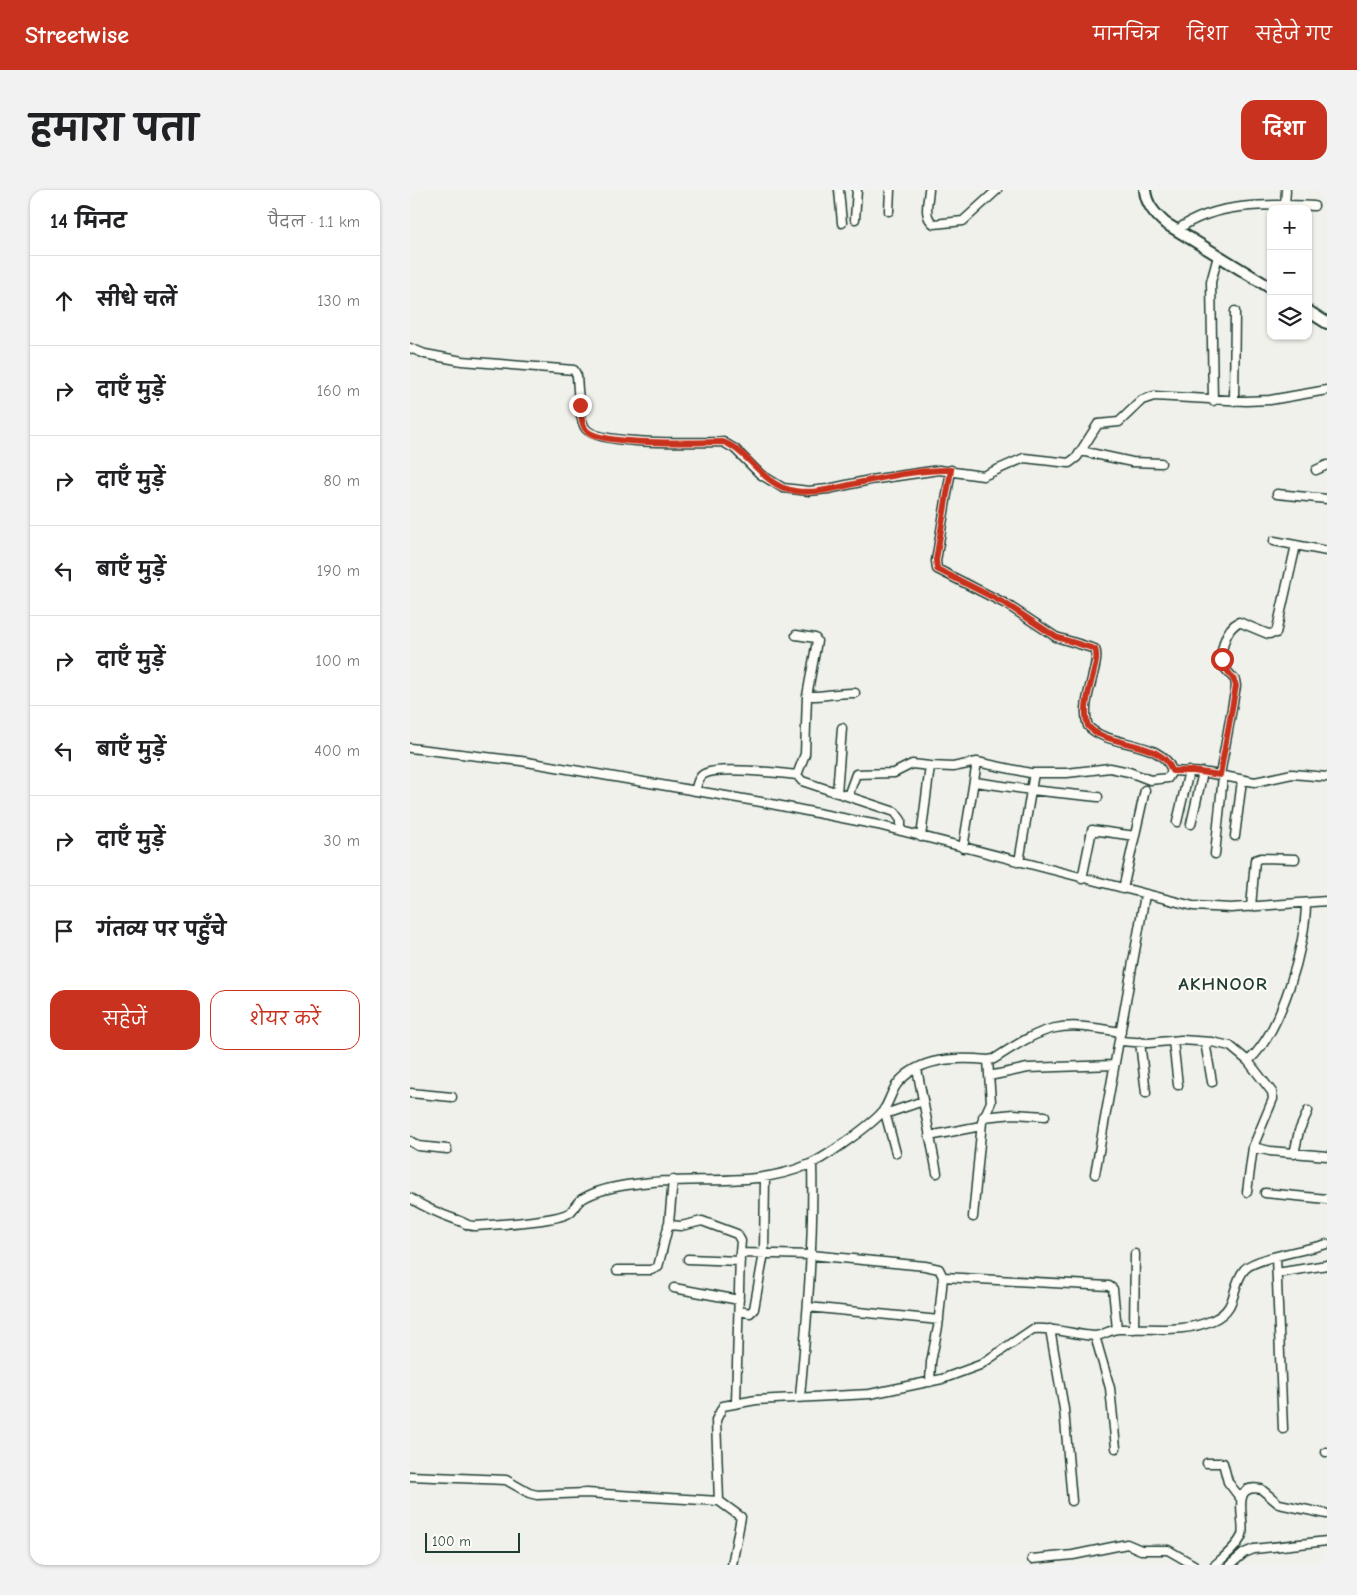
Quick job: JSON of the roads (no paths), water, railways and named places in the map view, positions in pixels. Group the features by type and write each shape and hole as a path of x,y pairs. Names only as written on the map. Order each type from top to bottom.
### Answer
{"main road":[{"path":"1145,190 1145,197 1154,213 1177,230 1267,286"},
{"path":"1312,314 1327,323"}],"street":[{"path":"839,190 842,223"},
{"path":"855,219 857,190"},
{"path":"889,211 890,190"},
{"path":"929,190 927,213 929,220 934,224 963,220 997,190"},
{"path":"1285,205 1286,190"},
{"path":"1177,230 1196,218 1230,208 1267,206"},
{"path":"1213,401 1211,282 1218,256"},
{"path":"1234,401 1235,311"},
{"path":"410,348 425,354 462,361 574,370 577,376 583,425 591,434 626,440 723,442 735,449 760,474 783,488 795,490 828,489 917,473 951,470 983,476 1024,458 1070,463 1074,461 1098,424 1119,422 1142,400 1148,398 1166,396 1213,401 1270,400 1327,390"},
{"path":"1081,451 1132,462 1161,463"},
{"path":"1316,470 1327,465"},
{"path":"951,470 936,560 937,569 1006,604 1056,637 1095,649 1096,660 1087,694 1088,726 1104,736 1162,756 1172,771"},
{"path":"1277,494 1327,499"},
{"path":"1274,541 1327,551"},
{"path":"1215,854 1222,776 1236,686 1235,680 1222,665 1224,642 1231,629 1239,622 1268,634 1276,633 1296,545"},
{"path":"796,635 816,639 807,696 806,754 797,775"},
{"path":"807,696 822,697 835,692 855,693"},
{"path":"837,793 842,728"},
{"path":"410,748 521,761 695,791 900,831 1193,906 1251,907 1327,901"},
{"path":"848,796 856,774 894,773 912,764 953,767 976,762 999,768 1034,773 1067,773 1110,768 1156,780 1168,778 1172,771"},
{"path":"963,848 976,762"},
{"path":"921,837 930,766"},
{"path":"1172,771 1203,772 1261,782 1292,774 1327,777"},
{"path":"1177,822 1189,771"},
{"path":"695,791 700,778 708,773 761,772 797,775 802,780 895,812 901,820 900,831"},
{"path":"1191,824 1203,772"},
{"path":"1018,862 1034,773"},
{"path":"1235,836 1242,780"},
{"path":"974,782 1031,790 1098,796"},
{"path":"1123,889 1144,790"},
{"path":"1082,878 1092,830 1135,836"},
{"path":"1251,907 1255,860 1261,858 1295,859"},
{"path":"1095,1174 1145,895"},
{"path":"1251,1059 1271,1030 1285,999 1305,929 1306,903"},
{"path":"896,1153 885,1111 896,1086 917,1069 930,1063 954,1058 994,1059 1054,1026 1087,1026 1121,1033 1140,1042 1205,1042 1230,1046 1251,1059 1272,1092 1273,1099 1253,1147 1247,1192"},
{"path":"1173,1041 1178,1085"},
{"path":"1140,1042 1146,1093"},
{"path":"1205,1042 1212,1082"},
{"path":"973,1217 981,1126 983,1117 992,1102 988,1060"},
{"path":"989,1076 1028,1068 1114,1065"},
{"path":"917,1069 937,1173"},
{"path":"410,1093 452,1098"},
{"path":"410,1198 434,1212 460,1221 467,1226 476,1226 535,1221 567,1214 581,1199 602,1190 673,1180 732,1181 780,1175 812,1164 885,1111 922,1101"},
{"path":"1294,1154 1298,1136 1308,1111"},
{"path":"983,1117 1014,1114 1045,1116"},
{"path":"929,1136 981,1126"},
{"path":"410,1141 418,1146 446,1149"},
{"path":"1253,1147 1294,1154 1327,1156"},
{"path":"800,1397 808,1307 812,1164"},
{"path":"739,1311 750,1313 754,1309 764,1253 765,1177"},
{"path":"617,1270 656,1269 668,1225 673,1180"},
{"path":"1265,1193 1327,1199"},
{"path":"668,1225 681,1226 697,1221 708,1223 740,1236 736,1402"},
{"path":"719,1501 716,1420 723,1406 736,1402 870,1394 930,1382 972,1369 1030,1330 1050,1329 1095,1336 1117,1329 1178,1330 1214,1319 1229,1308 1246,1268 1276,1257 1327,1244"},
{"path":"688,1259 740,1257 764,1253 810,1255 939,1269 943,1277 930,1382"},
{"path":"1134,1329 1135,1254"},
{"path":"1276,1257 1283,1429"},
{"path":"1277,1273 1327,1265"},
{"path":"943,1277 1109,1286 1112,1289 1117,1329"},
{"path":"674,1288 739,1300"},
{"path":"808,1307 939,1320"},
{"path":"1050,1329 1064,1409 1072,1501"},
{"path":"1095,1336 1110,1388 1116,1448"},
{"path":"1207,1463 1224,1464 1228,1482 1241,1499 1242,1534 1234,1546 1215,1565"},
{"path":"410,1476 506,1480 529,1493 537,1495 586,1493 719,1501 741,1517 732,1565"},
{"path":"1241,1499 1246,1493 1257,1488 1264,1491 1279,1504 1327,1514"},
{"path":"1230,1565 1244,1553 1254,1548 1327,1542"},
{"path":"1032,1559 1074,1555 1126,1544 1141,1550 1168,1550 1194,1565"}],"district":[{"name":"AKHNOOR","path":"1223,983"}]}
